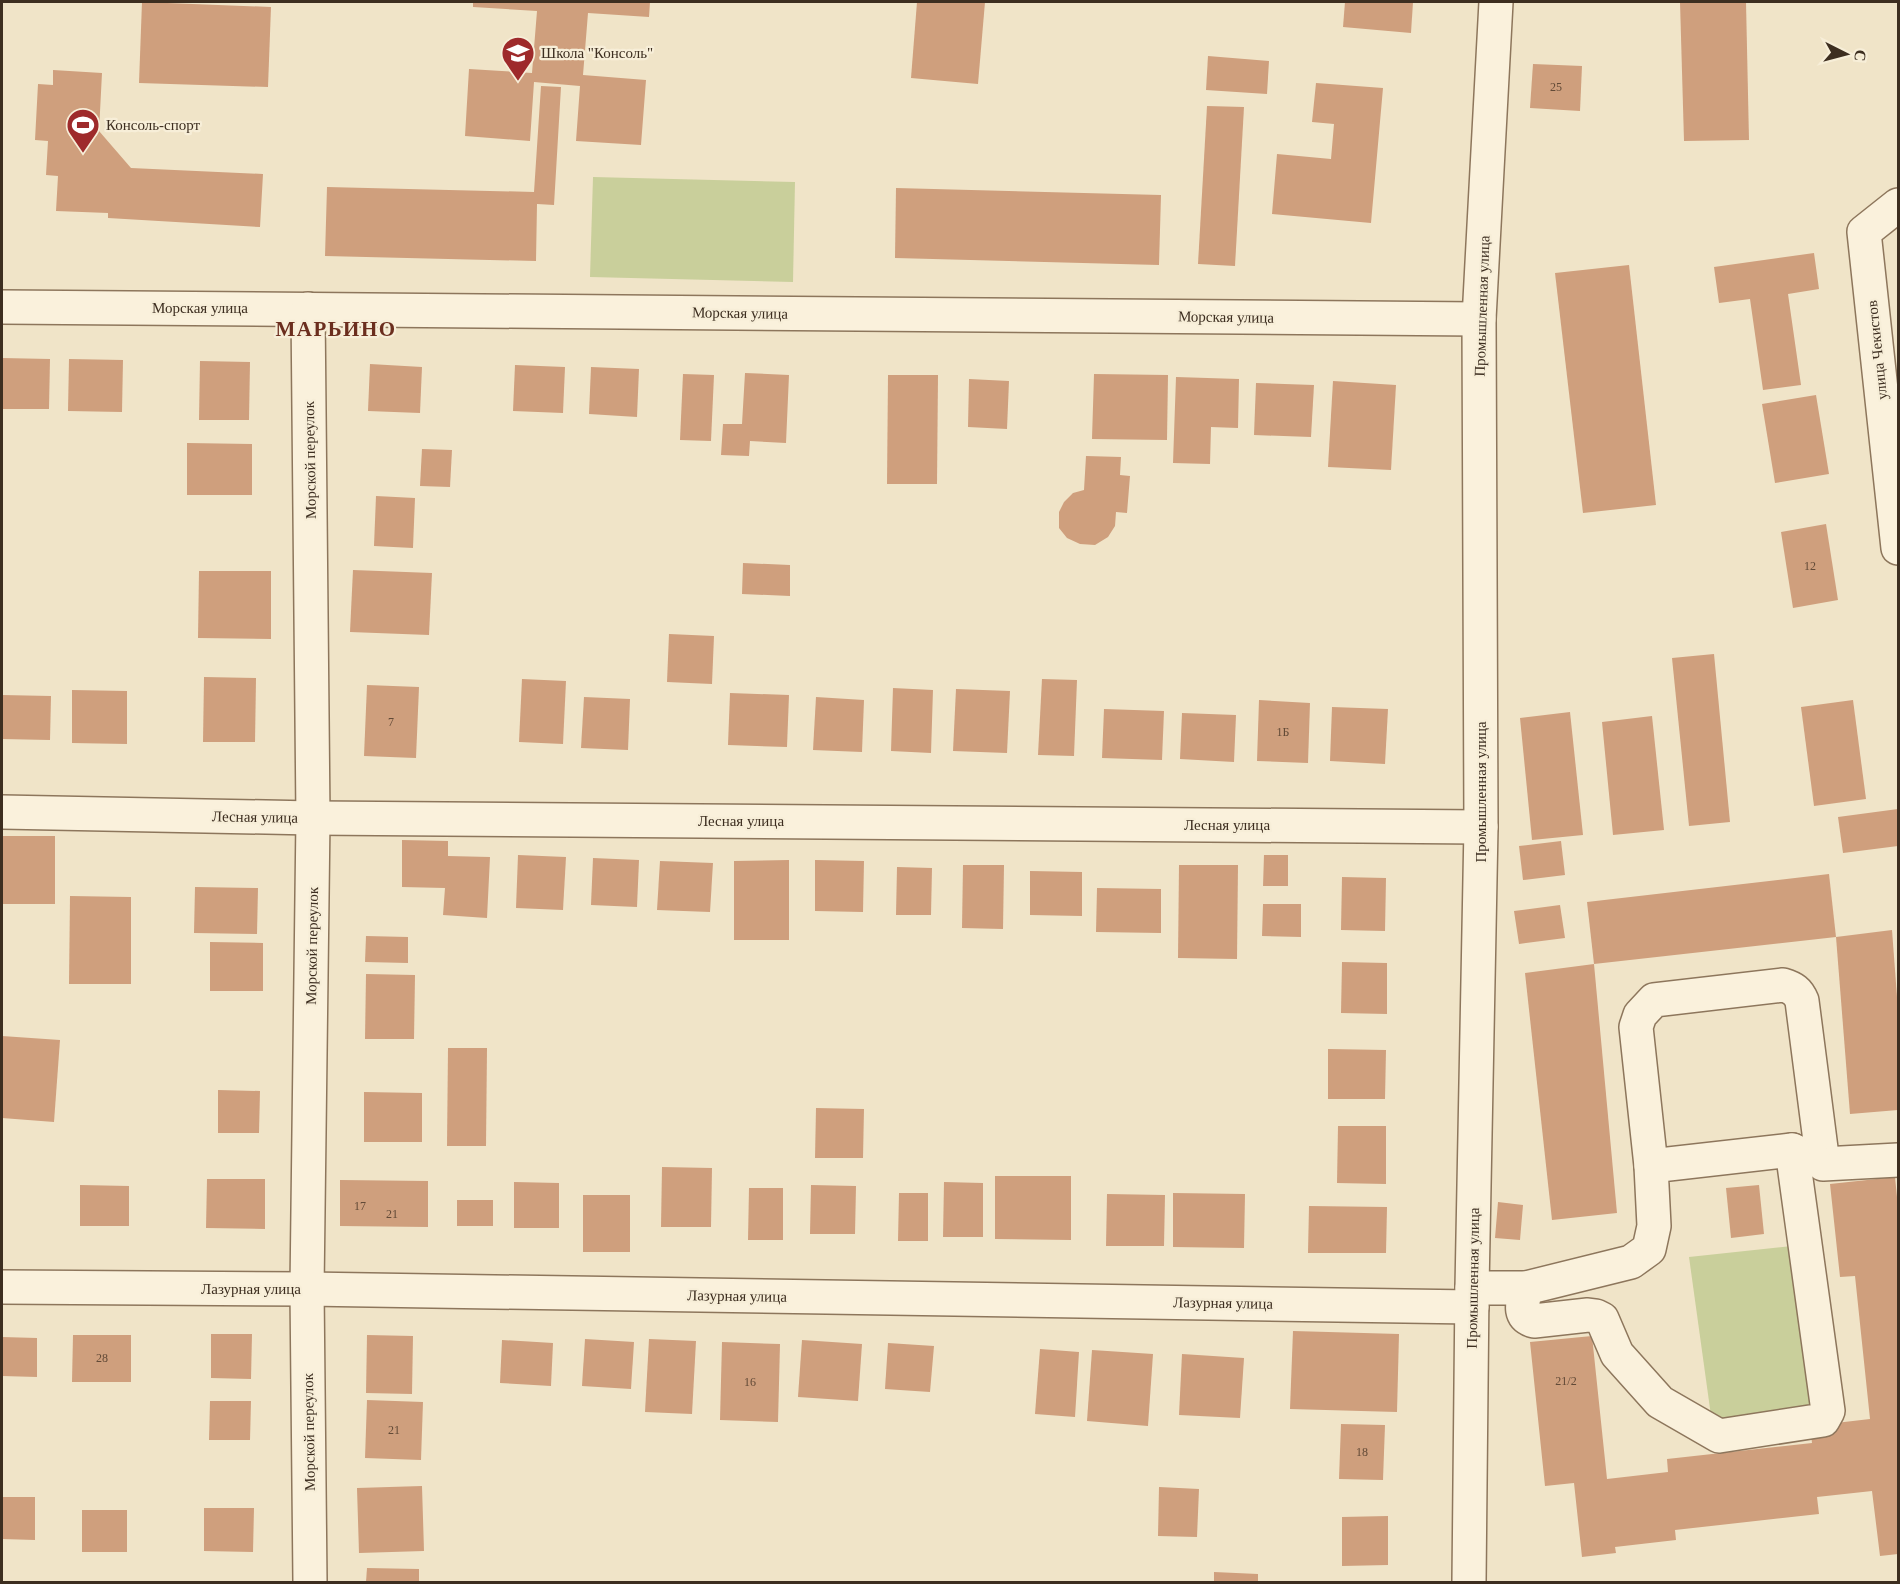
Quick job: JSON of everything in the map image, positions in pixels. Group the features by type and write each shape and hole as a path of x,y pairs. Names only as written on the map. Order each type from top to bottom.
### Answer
{"street":[{"name":"Промышленная улица","path":"1469,1582 1481,827 1479,320 1496,2"},
{"name":"улица Чекистов","path":"1899,205 1864,232 1899,548"},
{"name":"Морская улица","path":"2,307 1479,320"},
{"name":"Морской переулок","path":"308,309 313,818 307,1289 310,1582"},
{"name":"Лесная улица","path":"2,812 313,818 1481,827"},
{"path":"1823,1164 1802,1001 1799,993 1793,988 1783,985 1654,1000 1640,1015 1636,1027 1651,1166 1792,1150 1823,1164 1899,1160"},
{"path":"1526,1288 1522,1308 1523,1315 1529,1320 1534,1322 1588,1315 1602,1319 1617,1354 1660,1402 1719,1436 1823,1420 1828,1411 1792,1150"},
{"name":"Лазурная улица","path":"2,1287 1472,1298 1526,1288 1632,1262 1649,1249 1654,1226 1651,1166"}],"green space":[{"path":"593,177 795,182 793,282 590,277"},
{"path":"1801,1245 1818,1413 1712,1423 1689,1257"}],"building":[{"path":"142,2 271,7 268,87 139,83"},
{"path":"473,2 650,2 649,17 588,13 583,75 646,80 641,145 576,141 580,86 534,82 530,141 465,136 469,69 532,73 537,11 473,7"},
{"path":"917,2 985,2 978,84 911,78"},
{"path":"1345,2 1413,2 1411,33 1343,27"},
{"path":"1680,2 1746,2 1749,140 1684,141"},
{"path":"1208,56 1269,61 1267,94 1206,90"},
{"path":"1533,64 1582,66 1580,111 1530,108"},
{"name":"Консоль-спорт","path":"53,70 102,73 99,131 131,168 263,174 260,227 108,218 108,213 56,211 58,176 46,175 48,141 35,140 38,84 53,85"},
{"path":"1316,83 1383,88 1371,223 1272,214 1277,154 1331,159 1334,124 1312,122"},
{"path":"541,86 561,87 554,205 537,204 536,261 325,256 327,187 534,192"},
{"path":"1207,106 1244,107 1235,266 1198,264"},
{"path":"896,188 1161,195 1159,265 895,258"},
{"path":"1814,253 1819,289 1788,294 1801,385 1763,390 1750,299 1719,303 1714,267"},
{"path":"1629,265 1656,505 1583,513 1555,273"},
{"path":"2,358 50,359 49,409 2,409"},
{"path":"69,359 123,360 122,412 68,411"},
{"path":"200,361 250,362 249,420 199,420"},
{"path":"370,364 422,367 420,413 368,411"},
{"path":"515,365 565,367 563,413 513,411"},
{"path":"591,367 639,369 637,417 589,414"},
{"path":"745,373 789,375 786,443 750,441 749,456 721,455 723,424 742,424"},
{"path":"683,374 714,375 711,441 680,440"},
{"path":"1094,374 1168,375 1167,440 1092,439"},
{"path":"888,375 938,375 937,484 887,484"},
{"path":"1176,377 1239,379 1238,428 1211,427 1210,464 1173,463"},
{"path":"969,379 1009,381 1007,429 968,427"},
{"path":"1333,381 1396,385 1391,470 1328,467"},
{"path":"1256,383 1314,385 1311,437 1254,435"},
{"path":"1816,395 1829,474 1775,483 1762,404"},
{"path":"187,443 252,444 252,495 187,495"},
{"path":"422,449 452,450 450,487 420,486"},
{"path":"1086,456 1121,457 1120,475 1130,476 1127,513 1116,512 1115,526 1108,537 1095,545 1080,544 1067,538 1059,528 1059,512 1064,502 1073,493 1084,490"},
{"path":"376,496 415,498 413,548 374,546"},
{"path":"1826,524 1838,600 1793,608 1781,532"},
{"path":"743,563 790,565 790,596 742,594"},
{"path":"353,570 432,573 429,635 350,632"},
{"path":"199,571 271,571 271,639 198,638"},
{"path":"669,634 714,636 712,684 667,682"},
{"path":"1714,654 1730,822 1689,826 1672,658"},
{"path":"204,677 256,678 255,742 203,742"},
{"path":"522,679 566,681 563,744 519,742"},
{"path":"1042,679 1077,680 1074,756 1038,755"},
{"path":"367,685 419,687 416,758 364,756"},
{"path":"893,688 933,690 931,753 891,751"},
{"path":"956,689 1010,691 1007,753 953,751"},
{"path":"72,690 127,691 127,744 72,743"},
{"path":"730,693 789,695 787,747 728,745"},
{"path":"2,695 51,696 50,740 2,739"},
{"path":"584,697 630,699 628,750 581,748"},
{"path":"816,697 864,700 862,752 813,750"},
{"path":"1259,700 1310,703 1308,763 1257,761"},
{"path":"1853,700 1866,799 1814,806 1801,707"},
{"path":"1332,707 1388,709 1385,764 1330,761"},
{"path":"1104,709 1164,711 1162,760 1102,758"},
{"path":"1570,712 1583,835 1532,840 1520,718"},
{"path":"1182,713 1236,715 1234,762 1180,759"},
{"path":"1652,716 1664,830 1613,835 1602,722"},
{"path":"1898,809 1898,846 1843,853 1838,817"},
{"path":"2,836 55,836 55,904 2,904"},
{"path":"402,840 448,841 448,856 490,857 487,918 443,915 445,888 402,887"},
{"path":"1561,841 1565,875 1523,880 1519,846"},
{"path":"518,855 566,857 563,910 516,908"},
{"path":"1264,855 1288,855 1288,886 1263,886"},
{"path":"593,858 639,860 637,907 591,905"},
{"path":"789,860 789,940 734,940 734,861"},
{"path":"815,860 864,861 863,912 815,911"},
{"path":"660,861 713,863 710,912 657,910"},
{"path":"963,865 1004,865 1003,929 962,928"},
{"path":"1179,865 1238,865 1237,959 1178,958"},
{"path":"897,867 932,868 931,915 896,915"},
{"path":"1030,871 1082,872 1082,916 1030,915"},
{"path":"1829,874 1836,937 1594,964 1587,902"},
{"path":"1342,877 1386,878 1385,931 1341,930"},
{"path":"195,887 258,888 257,934 194,933"},
{"path":"1097,888 1161,889 1161,933 1096,932"},
{"path":"70,896 131,897 131,984 69,984"},
{"path":"1263,904 1301,904 1301,937 1262,936"},
{"path":"1560,905 1565,938 1519,944 1514,911"},
{"path":"1892,930 1898,1010 1898,1110 1850,1114 1836,937"},
{"path":"366,936 408,937 408,963 365,962"},
{"path":"210,942 263,943 263,991 210,991"},
{"path":"1342,962 1387,963 1387,1014 1341,1013"},
{"path":"1594,964 1617,1213 1552,1220 1525,973"},
{"path":"366,974 415,975 414,1039 365,1039"},
{"path":"2,1036 60,1040 54,1122 2,1118"},
{"path":"448,1048 487,1048 486,1146 447,1146"},
{"path":"1328,1049 1386,1050 1385,1099 1328,1099"},
{"path":"218,1090 260,1091 259,1133 218,1133"},
{"path":"364,1092 422,1093 422,1142 364,1142"},
{"path":"816,1108 864,1109 863,1158 815,1158"},
{"path":"1338,1126 1386,1126 1386,1184 1337,1183"},
{"path":"662,1167 712,1168 711,1227 661,1227"},
{"path":"995,1176 1071,1176 1071,1240 995,1239"},
{"path":"1895,1177 1898,1207 1898,1554 1880,1556 1872,1491 1817,1497 1819,1514 1675,1530 1676,1540 1615,1547 1616,1553 1582,1557 1574,1483 1545,1486 1530,1342 1592,1336 1607,1479 1668,1472 1667,1459 1812,1443 1810,1426 1870,1419 1855,1276 1840,1277 1830,1184"},
{"path":"207,1179 265,1179 265,1229 206,1228"},
{"path":"340,1180 428,1181 428,1227 340,1226"},
{"path":"514,1182 559,1183 559,1228 514,1228"},
{"path":"944,1182 983,1183 983,1237 943,1237"},
{"path":"80,1185 129,1186 129,1226 80,1226"},
{"path":"811,1185 856,1186 855,1234 810,1234"},
{"path":"1759,1185 1764,1234 1731,1238 1726,1188"},
{"path":"749,1188 783,1188 783,1240 748,1240"},
{"path":"899,1193 928,1193 928,1241 898,1241"},
{"path":"1173,1193 1245,1194 1244,1248 1173,1247"},
{"path":"1107,1194 1165,1195 1164,1246 1106,1246"},
{"path":"583,1195 630,1195 630,1252 583,1252"},
{"path":"457,1200 493,1200 493,1226 457,1226"},
{"path":"1498,1202 1523,1205 1520,1240 1495,1238"},
{"path":"1309,1206 1387,1207 1386,1253 1308,1253"},
{"path":"1293,1331 1399,1334 1397,1412 1290,1409"},
{"path":"211,1334 252,1334 251,1379 211,1378"},
{"path":"73,1335 131,1335 131,1382 72,1382"},
{"path":"367,1335 413,1336 412,1394 366,1393"},
{"path":"2,1337 37,1338 37,1377 2,1376"},
{"path":"585,1339 634,1342 631,1389 582,1386"},
{"path":"649,1339 696,1341 692,1414 645,1412"},
{"path":"502,1340 553,1343 551,1386 500,1383"},
{"path":"802,1340 862,1344 858,1401 798,1397"},
{"path":"722,1342 780,1344 778,1422 720,1420"},
{"path":"888,1343 934,1346 930,1392 885,1389"},
{"path":"1040,1349 1079,1352 1075,1417 1035,1414"},
{"path":"1092,1350 1153,1354 1148,1426 1087,1421"},
{"path":"1182,1354 1244,1358 1240,1418 1179,1415"},
{"path":"367,1400 423,1402 421,1460 365,1458"},
{"path":"210,1401 251,1401 250,1440 209,1440"},
{"path":"1341,1424 1385,1425 1383,1480 1339,1479"},
{"path":"422,1486 424,1551 359,1553 357,1488"},
{"path":"1159,1487 1199,1489 1197,1537 1158,1536"},
{"path":"2,1497 35,1497 35,1540 2,1539"},
{"path":"204,1508 254,1508 253,1552 204,1551"},
{"path":"82,1510 127,1510 127,1552 82,1552"},
{"path":"1388,1516 1388,1565 1342,1566 1342,1517"},
{"path":"367,1568 419,1569 419,1582 366,1582"},
{"path":"1214,1572 1258,1574 1258,1582 1214,1582"}],"place":[{"name":"Школа \"Консоль\"","path":"518,82"},
{"name":"Консоль-спорт","path":"83,154"}],"district":[{"name":"МАРЬИНО","path":"336,329"}]}
